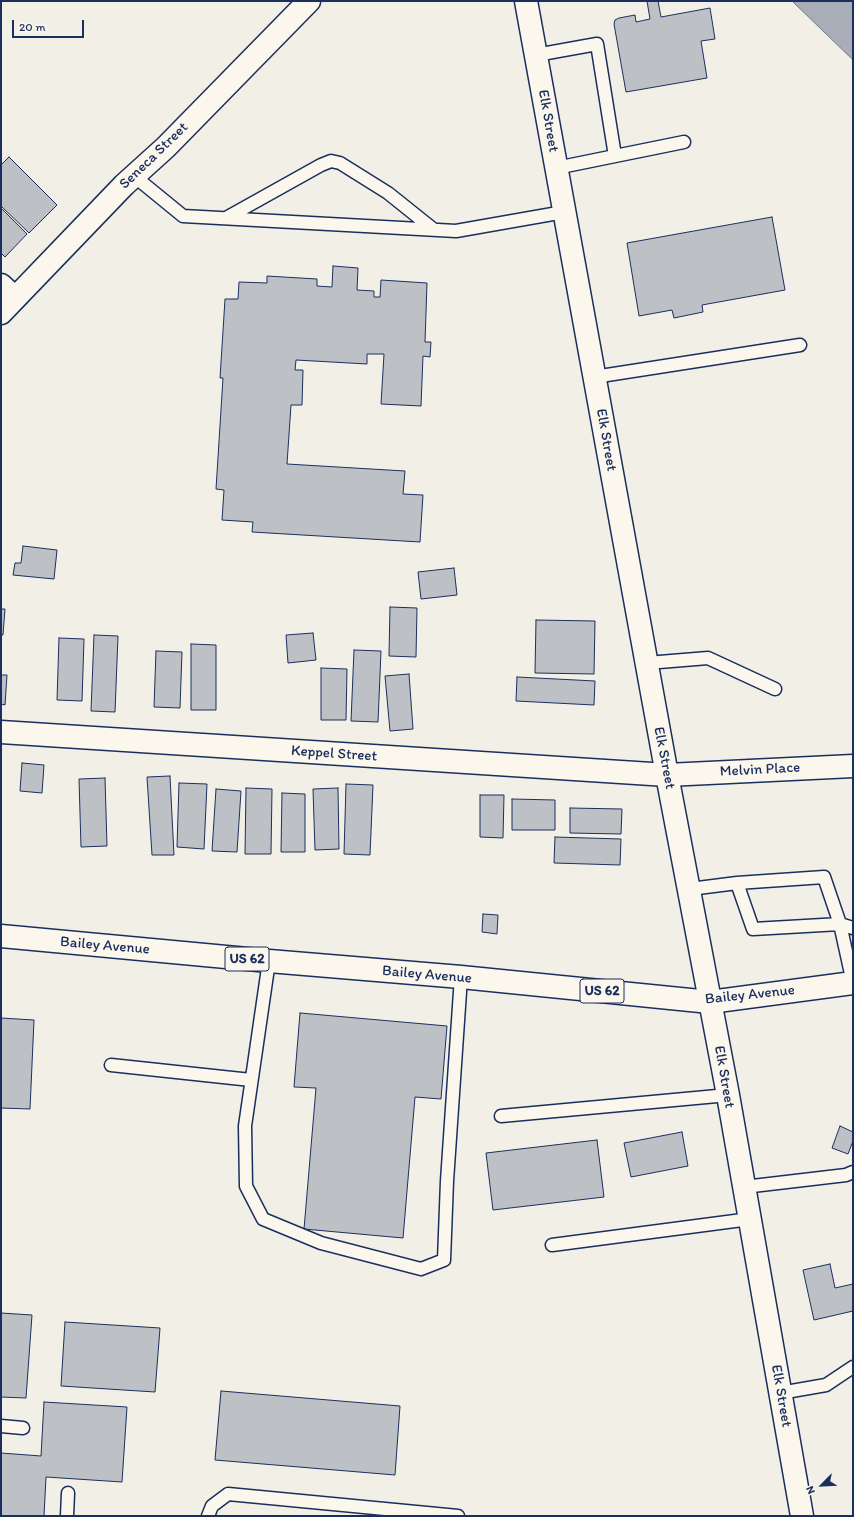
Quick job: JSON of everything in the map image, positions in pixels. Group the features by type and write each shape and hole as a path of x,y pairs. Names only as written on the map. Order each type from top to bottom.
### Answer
{"main road":[{"name":"Seneca Street","path":"6,299 166,146 309,1"},
{"name":"Elk Street","path":"526,1 667,775 690,889 728,1095 802,1516"},
{"name":"Keppel Street","path":"1,732 667,775"},
{"name":"Melvin Place","path":"667,775 853,766"},
{"name":"Bailey Avenue","path":"1,936 461,977 710,1002 853,983"}],"lane":[{"path":"536,55 597,44 615,156"},
{"path":"556,168 684,142"},
{"path":"225,219 321,165 331,162 340,163 388,193 433,229"},
{"path":"134,176 183,216 456,231 564,212"},
{"path":"594,377 800,345"},
{"path":"647,663 708,658 775,689"},
{"path":"690,889 737,883 824,877 840,924 853,983"},
{"path":"737,883 753,929 840,924 853,928"},
{"path":"269,961 245,1126 246,1186 263,1219 321,1243 421,1269 444,1260 447,1181 461,977"},
{"path":"111,1065 251,1080"},
{"path":"501,1116 728,1095"},
{"path":"744,1187 846,1175 853,1172"},
{"path":"552,1245 750,1219"},
{"path":"780,1393 826,1385 853,1367"},
{"path":"1,1426 24,1428"},
{"path":"67,1516 68,1492"},
{"path":"208,1516 212,1506 228,1494 458,1516"}],"shaded area":[{"path":"792,1 853,1 853,60"}],"building":[{"path":"647,1 658,1 661,17 710,8 715,39 701,41 707,78 626,92 614,24 615,20 619,18 635,15 636,22 650,19"},
{"path":"9,157 57,205 29,233 1,206 1,165"},
{"path":"1,208 27,234 5,257 1,253"},
{"path":"772,217 785,290 702,305 703,312 674,318 672,310 639,316 627,243"},
{"path":"333,266 358,268 357,290 374,291 374,297 380,297 381,280 427,283 425,342 431,342 430,357 423,356 421,406 381,404 384,354 367,354 367,364 296,360 295,370 303,370 302,405 291,405 287,464 405,471 403,494 423,495 420,542 252,532 253,522 222,520 224,490 216,489 223,378 220,378 225,299 238,299 239,282 267,283 267,276 317,279 317,286 332,287"},
{"path":"23,546 57,550 54,579 13,575 15,563 21,563"},
{"path":"454,568 457,595 421,599 418,572"},
{"path":"390,607 417,608 416,657 389,656"},
{"path":"1,609 5,609 3,635 1,635"},
{"path":"536,620 595,621 594,674 535,673"},
{"path":"313,633 316,660 288,663 286,635"},
{"path":"94,635 118,636 115,712 91,711"},
{"path":"59,638 84,639 82,701 57,700"},
{"path":"191,644 216,645 216,710 191,710"},
{"path":"354,650 381,651 378,722 351,721"},
{"path":"156,651 182,652 180,708 154,707"},
{"path":"321,668 347,669 346,720 321,720"},
{"path":"409,674 413,729 390,731 385,676"},
{"path":"1,675 7,675 5,705 1,704"},
{"path":"517,677 595,681 594,705 516,701"},
{"path":"22,763 44,765 42,793 20,791"},
{"path":"170,776 174,855 152,855 147,777"},
{"path":"105,778 107,846 81,847 79,779"},
{"path":"179,783 207,784 204,849 177,847"},
{"path":"346,784 373,785 370,855 344,854"},
{"path":"246,788 272,789 271,854 245,854"},
{"path":"338,788 339,849 315,850 313,789"},
{"path":"216,789 241,791 237,852 212,851"},
{"path":"282,793 305,794 305,852 281,852"},
{"path":"480,795 504,795 503,838 480,837"},
{"path":"512,799 555,800 555,830 512,830"},
{"path":"570,808 622,809 621,834 570,833"},
{"path":"555,837 621,839 620,865 554,863"},
{"path":"483,914 498,915 497,934 482,932"},
{"path":"300,1013 447,1026 441,1099 415,1097 403,1238 304,1229 316,1088 294,1087"},
{"path":"1,1018 34,1020 30,1109 1,1108"},
{"path":"840,1126 853,1132 853,1141 848,1154 832,1148"},
{"path":"682,1132 688,1166 631,1177 624,1143"},
{"path":"597,1140 604,1197 493,1210 486,1153"},
{"path":"830,1264 835,1288 853,1284 853,1311 814,1320 803,1270"},
{"path":"1,1313 32,1315 26,1398 1,1397"},
{"path":"65,1322 160,1328 155,1392 61,1386"},
{"path":"221,1391 400,1406 395,1475 215,1460"},
{"path":"44,1402 127,1407 122,1482 46,1477 44,1516 1,1516 1,1453 41,1456"}]}
